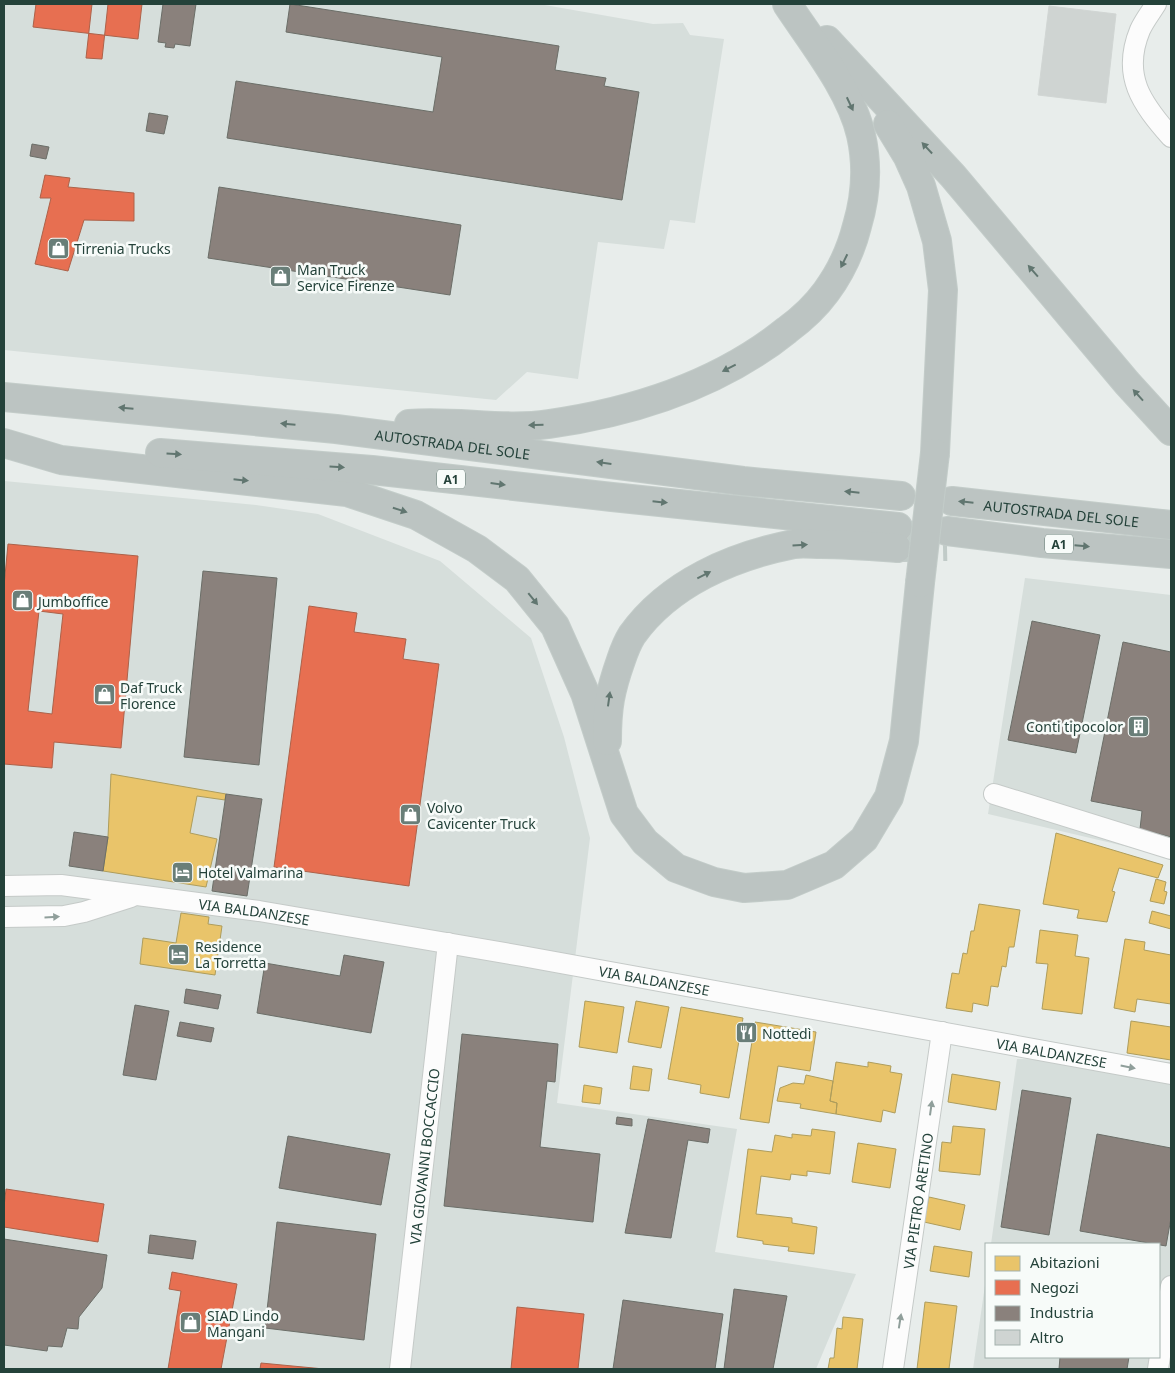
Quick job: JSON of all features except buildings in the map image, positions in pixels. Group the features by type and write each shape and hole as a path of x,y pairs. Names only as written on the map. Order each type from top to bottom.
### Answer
{"highway":[{"path":"336,429 430,422 505,426 546,424 585,418 659,399 694,385 736,364 771,343 806,315 825,293 837,275 852,242 862,208 866,184 865,159 858,125 842,88 787,4"},
{"path":"794,4 953,176 1127,383 1171,431"},
{"path":"4,442 61,460 347,492 416,515 477,549 517,579 555,626 585,693 624,814 645,842 676,868 714,882 744,888 787,885 834,865 864,839 889,797 904,741 934,453 943,290 937,241 921,186 908,157 893,131 840,55"},
{"name":"AUTOSTRADA DEL SOLE","path":"4,397 336,429 743,481 901,496"},
{"name":"A1","path":"4,442 372,470 612,498 897,538 858,544 796,544 734,560 685,585 660,604 632,636 611,687 607,718 608,765"},
{"name":"AUTOSTRADA DEL SOLE","path":"952,501 1171,525"},
{"name":"A1","path":"947,539 1042,543 1171,554"}],"street":[{"path":"1141,4 1140,30 1133,57 1136,86 1145,106 1171,137"},
{"path":"1140,30 1156,4"},
{"path":"994,794 1171,849"},
{"name":"VIA BALDANZESE","path":"4,886 61,885 259,911 448,943 1171,1074"},
{"name":"VIA BALDANZESE","path":"4,917 64,916 136,896"},
{"name":"VIA GIOVANNI BOCCACCIO","path":"400,1369 448,943"},
{"name":"VIA PIETRO ARETINO","path":"893,1369 942,1032"},
{"path":"1160,1356 1171,1286"}],"shaded area":[{"path":"4,4 539,4 653,24 683,23 690,35 724,39 695,223 670,220 664,249 598,242 578,379 527,372 496,400 4,350"},
{"path":"4,481 256,505 318,514 440,561 531,638 564,737 590,838 557,1103 737,1129 715,1252 856,1274 816,1369 4,1369"},
{"path":"1025,578 1171,595 1171,857 988,814"},
{"path":"1017,1059 1171,1062 1171,1369 973,1369 985,1285 985,1358 1160,1358 1160,1243 991,1243"}],"tunnel":[{"path":"901,548 947,547"}],"place":[{"name":"Tirrenia Trucks","path":"58,248"},
{"name":"Man Truck Service Firenze","path":"281,277"},
{"name":"Jumboffice","path":"22,601"},
{"name":"Daf Truck Florence","path":"104,695"},
{"name":"Conti tipocolor","path":"1139,726"},
{"name":"Volvo Cavicenter Truck","path":"411,815"},
{"name":"Hotel Valmarina","path":"182,872"},
{"name":"Residence La Torretta","path":"179,954"},
{"name":"Nottedì","path":"746,1033"},
{"name":"SIAD Lindo Mangani","path":"191,1323"}]}
